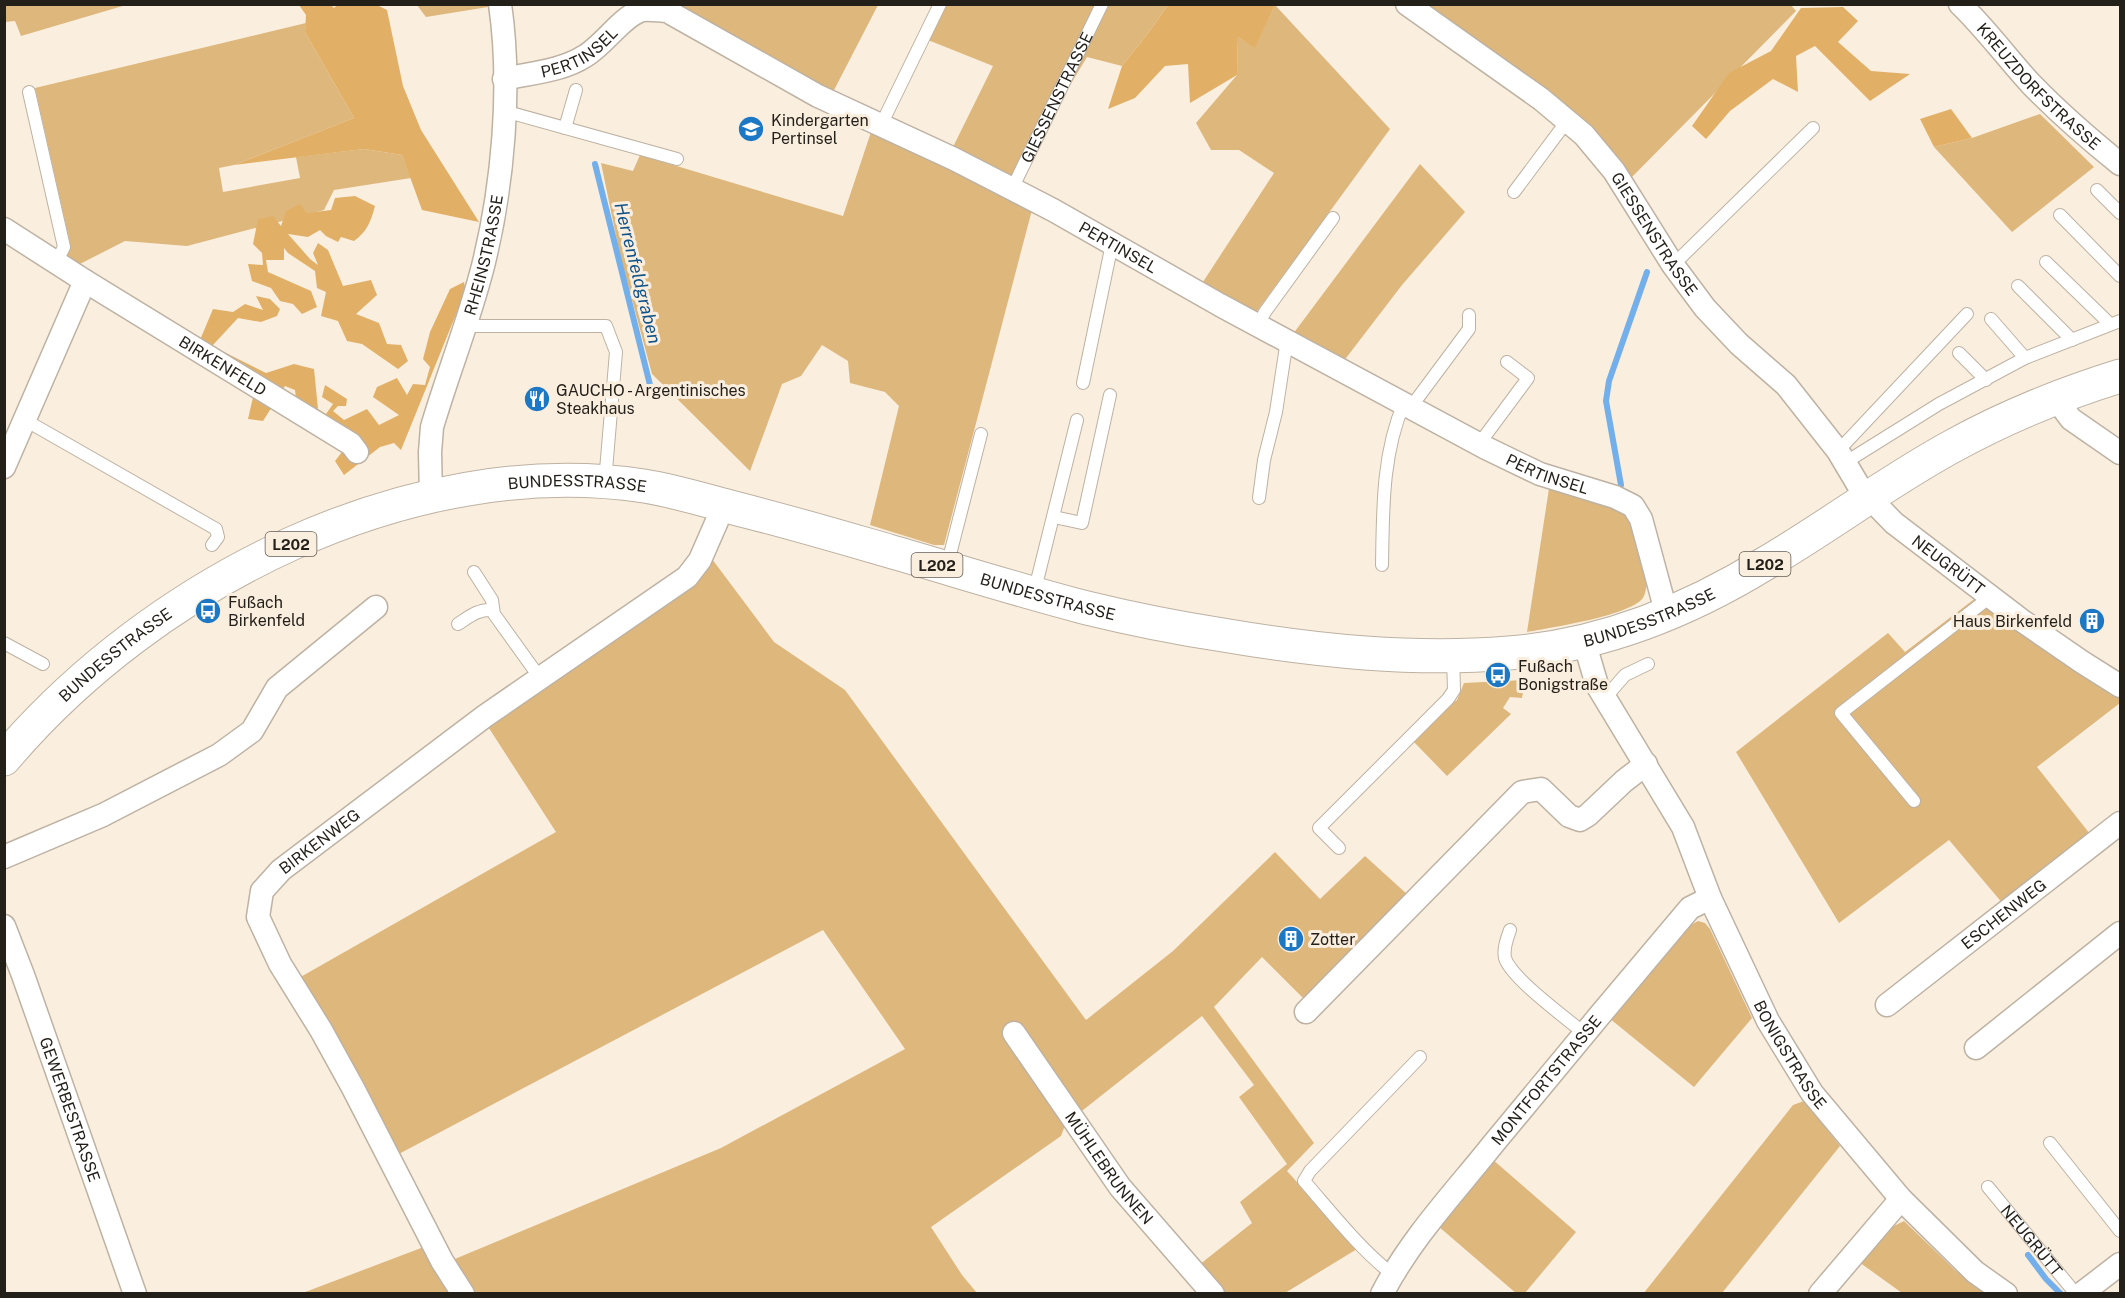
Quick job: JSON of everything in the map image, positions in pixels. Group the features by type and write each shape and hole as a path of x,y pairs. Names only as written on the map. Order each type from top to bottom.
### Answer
{"main road":[{"name":"BUNDESSTRASSE","path":"4,759 57,702 112,654 151,624 236,570 280,549 388,508 499,484 605,483 638,485 674,491 1089,608 1170,626 1266,642 1364,653 1453,656 1509,653 1584,641 1667,615 1764,565 1951,447 2022,412 2121,376"}],"street":[{"name":"RHEINSTRASSE","path":"431,497 432,427 483,268 495,214 502,158 504,111 503,27 500,4"},
{"name":"GIESSENSTRASSE","path":"1407,4 1541,99 1584,135 1614,171 1673,266 1705,308 1739,344 1786,385 1842,456 1860,488 1869,498"},
{"name":"KREUZDORFSTRASSE","path":"1960,4 2071,124 2121,164"},
{"name":"PERTINSEL","path":"504,79 556,68 585,57 630,15 644,10 667,11 818,96 954,159 1012,189 1479,444 1540,474 1590,488 1633,506 1641,519 1667,615"},
{"name":"BIRKENFELD","path":"4,229 351,444 357,452"},
{"path":"4,467 85,281"},
{"path":"2056,399 2071,419 2121,453"},
{"name":"NEUGRÜTT","path":"1869,498 1911,537 1989,597 2082,662 2121,686"},
{"name":"BIRKENWEG","path":"463,1293 442,1261 321,1030 280,964 258,917 262,891 281,870 484,716 687,577 700,560 724,505"},
{"path":"4,857 103,815 219,754 252,731 277,688 376,607"},
{"name":"BONIGSTRASSE","path":"1584,641 1597,685 1683,827 1710,897 1768,1021 1812,1093 1900,1199 1975,1272 2006,1293"},
{"path":"1306,1012 1522,792 1541,789 1569,816 1580,820 1646,764"},
{"name":"ESCHENWEG","path":"1887,1005 2121,823"},
{"name":"MONTFORTSTRASSE","path":"1387,1284 1432,1217 1584,1032 1690,908 1710,897"},
{"name":"GEWERBESTRASSE","path":"4,926 135,1293"},
{"path":"1976,1048 2121,933"},
{"name":"MÜHLEBRUNNEN","path":"1014,1033 1120,1187 1214,1293"},
{"path":"1820,1293 1900,1199"},
{"name":"NEUGRÜTT","path":"2079,1293 2121,1264"}],"lane":[{"path":"881,125 940,4"},
{"name":"GIESSENSTRASSE","path":"1012,189 1102,4"},
{"path":"565,128 576,90"},
{"path":"29,92 64,248 56,262"},
{"path":"504,111 677,159"},
{"path":"1514,192 1567,121"},
{"path":"1673,266 1814,128"},
{"path":"2097,190 2121,213"},
{"path":"2060,216 2121,276"},
{"path":"1258,325 1333,218"},
{"path":"1083,382 1112,244"},
{"path":"1842,456 2025,358 2115,323 2046,262"},
{"path":"2018,286 2072,340"},
{"path":"1842,456 1967,314"},
{"path":"1382,565 1385,473 1399,416 1469,329 1469,315"},
{"path":"1991,319 2025,358"},
{"path":"465,326 606,326 616,352 605,483"},
{"path":"1259,498 1287,340"},
{"path":"1959,353 1986,380"},
{"path":"1479,444 1528,378 1507,362"},
{"path":"1054,517 1082,523 1110,395"},
{"path":"25,420 216,528 218,537 212,545"},
{"path":"1034,593 1077,420"},
{"path":"947,568 981,434"},
{"path":"474,572 492,600 493,610 540,678"},
{"path":"1914,801 1841,713 1989,597"},
{"path":"458,624 474,613 485,609 493,610"},
{"path":"4,643 43,664"},
{"path":"1339,848 1319,828 1448,699 1454,690 1453,656"},
{"path":"1605,698 1625,675 1648,664"},
{"path":"1510,930 1505,943 1505,959 1518,977 1584,1032"},
{"name":"MONTFORTSTRASSE","path":"1387,1284 1378,1263 1304,1181 1310,1171 1420,1058"},
{"path":"2050,1143 2121,1231"},
{"name":"NEUGRÜTT","path":"1988,1187 2079,1293"}],"shaded area":[{"path":"1790,4 1796,11 1630,179 1419,5"},
{"path":"4,5 126,5 21,36 15,21 5,22"},
{"path":"299,5 331,5 334,8 337,5 377,5 387,10 403,86 421,130 479,222 422,210 402,155 364,149 234,165 354,118 305,32 306,15"},
{"path":"417,5 488,5 488,7 426,17"},
{"path":"671,5 878,5 832,94"},
{"path":"946,5 1168,5 1122,66 1087,57 1012,181 952,149 993,66 928,40"},
{"path":"1168,5 1275,5 1255,48 1238,37 1237,75 1190,103 1188,64 1165,66 1135,98 1108,109 1122,66"},
{"path":"1275,5 1390,129 1255,314 1201,285 1274,173 1239,150 1211,150 1196,123 1237,75 1238,37 1255,47"},
{"path":"1843,7 1858,21 1838,42 1871,71 1910,74 1870,101 1815,46 1796,56 1798,92 1773,79 1730,111 1706,139 1692,126 1729,73 1771,51 1801,8"},
{"path":"306,23 305,32 354,118 234,165 219,168 223,192 300,178 296,157 364,149 402,155 411,178 334,190 324,210 187,246 125,241 74,267 66,254 70,243 35,88"},
{"path":"1951,109 1972,138 1934,147 1920,119"},
{"path":"2040,114 2094,167 2012,232 1934,147 1972,138"},
{"path":"872,129 1033,206 944,545 934,545 870,525 899,406 885,392 850,383 848,361 822,345 801,376 782,384 750,471 652,374 620,255 601,163 633,171 640,155 843,216"},
{"path":"1420,164 1465,212 1402,285 1343,362 1293,334"},
{"path":"355,196 375,206 368,226 354,241 341,237 338,242 320,230 308,237 288,234 318,265 313,253 318,243 328,250 343,286 371,280 377,295 356,314 379,323 387,344 401,345 408,361 398,369 362,344 347,341 338,321 321,316 326,292 317,288 315,271 284,248 284,260 266,260 268,272 311,291 317,307 302,314 293,304 280,301 271,288 252,281 248,264 263,265 262,253 253,244 258,219 273,216 281,226 286,211 300,204 307,213 331,210 335,198"},
{"path":"464,282 461,302 401,450 394,443 380,447 344,475 335,461 353,438 297,407 295,390 285,386 263,421 248,419 257,380 200,340 213,309 233,312 245,304 263,310 256,296 270,299 280,309 277,316 261,322 238,318 212,346 266,373 294,364 314,369 318,409 326,414 333,404 322,397 325,385 347,399 346,406 338,406 333,411 344,420 367,409 379,425 399,415 373,397 377,387 397,378 407,395 413,384 425,385 430,367 423,359 430,332 450,289"},
{"path":"1550,482 1630,515 1643,556 1646,587 1644,596 1638,603 1625,609 1591,620 1527,632"},
{"path":"709,555 774,642 845,690 1086,1020 1173,951 1275,852 1320,899 1365,856 1408,895 1306,1001 1262,957 1214,1007 1314,1143 1287,1171 1357,1249 1285,1293 1225,1293 1199,1265 1252,1223 1240,1202 1287,1164 1239,1097 1254,1085 1202,1016 1078,1114 1067,1120 1061,1136 931,1227 962,1275 977,1293 471,1293 450,1261 721,1148 905,1049 823,930 395,1156 297,979 556,832 485,722"},
{"path":"1977,597 2120,693 2120,703 2037,767 2090,834 2004,905 1949,840 1839,923 1736,752 1888,633 1905,652"},
{"path":"1525,680 1522,698 1510,697 1503,708 1511,714 1447,776 1413,741 1432,718 1457,700 1464,683"},
{"path":"1698,921 1705,923 1710,929 1752,1018 1694,1087 1609,1018 1680,931"},
{"path":"1804,1101 1840,1146 1722,1293 1643,1294 1793,1105"},
{"path":"1492,1159 1576,1232 1525,1293 1517,1294 1438,1226"},
{"path":"1904,1221 1955,1270 1984,1293 1902,1293 1859,1262 1892,1227"},
{"path":"429,1245 458,1294 300,1294"}],"waterway":[{"name":"Herrenfeldgraben","path":"595,164 651,389"},
{"path":"1621,485 1606,401 1609,381 1647,272"},
{"path":"2028,1255 2061,1294"}],"place":[{"name":"Kindergarten Pertinsel","path":"751,129"},
{"name":"GAUCHO - Argentinisches Steakhaus","path":"537,399"},
{"name":"Fußach Birkenfeld","path":"208,611"},
{"name":"Haus Birkenfeld","path":"2092,621"},
{"name":"Fußach Bonigstraße","path":"1498,675"},
{"name":"Zotter","path":"1291,939"}]}
